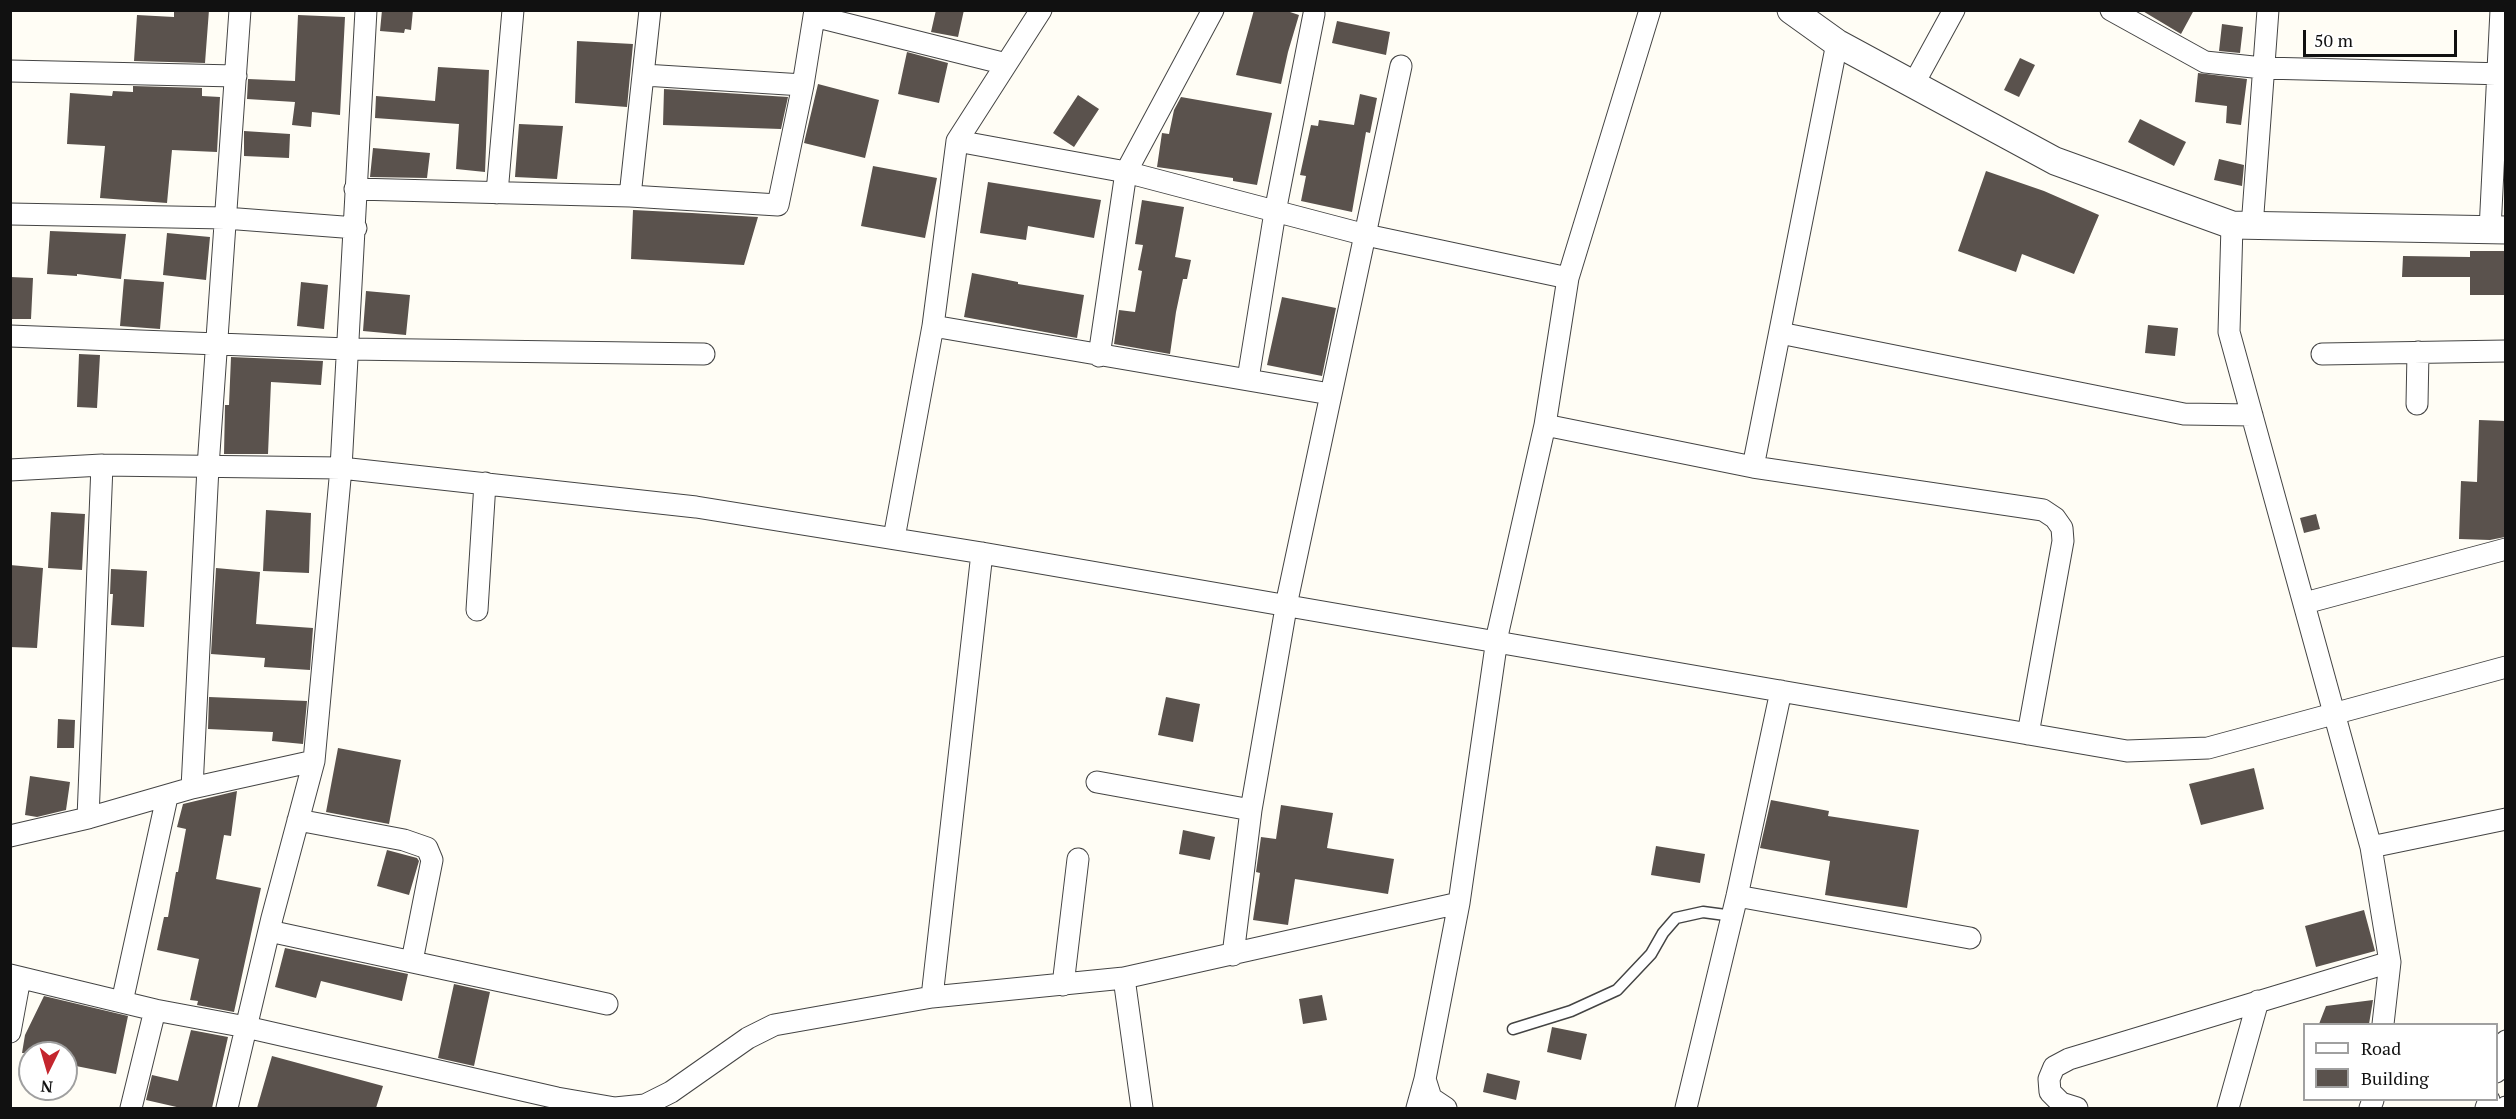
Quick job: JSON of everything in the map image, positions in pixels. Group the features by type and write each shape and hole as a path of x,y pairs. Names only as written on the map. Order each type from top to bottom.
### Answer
{"street":[{"path":"192,788 208,467 240,10"},
{"path":"227,1108 269,931 314,761 341,468 356,228 355,189 366,10"},
{"path":"498,193 513,10"},
{"path":"630,196 650,10"},
{"path":"894,538 933,326 957,141 1041,10"},
{"path":"1099,356 1126,172 1213,10"},
{"path":"1417,1108 1425,1078 1459,903 1496,642 1545,425 1568,278 1650,10"},
{"path":"1791,10 1837,43 2055,161 2242,226 2498,230 2501,10"},
{"path":"1913,85 1954,10"},
{"path":"2111,10 2205,62 2263,68 2501,74"},
{"path":"2268,10 2263,68 2229,332 2371,848 2390,962 2383,1023"},
{"path":"355,189 630,196 778,205 803,85 815,13 1006,64"},
{"path":"1248,379 1275,212 1314,14"},
{"path":"1753,467 1837,43"},
{"path":"1233,955 1251,810 1287,606 1401,66"},
{"path":"10,71 236,76"},
{"path":"644,75 803,85"},
{"path":"957,141 1126,172 1366,235 1568,278"},
{"path":"10,214 225,218 356,228"},
{"path":"933,326 1330,394"},
{"path":"1780,333 2184,414 2252,415"},
{"path":"10,336 348,349 704,354"},
{"path":"2322,354 2505,351"},
{"path":"2417,404 2418,352"},
{"path":"1545,425 1753,467 2043,510 2055,518 2062,528 2062,542 2028,734"},
{"path":"88,818 102,465"},
{"path":"10,470 102,465 341,468 696,507 982,553 2127,751 2208,748 2505,667"},
{"path":"477,610 485,483"},
{"path":"2305,603 2505,549"},
{"path":"932,997 982,553"},
{"path":"1686,1108 1735,906 1781,691"},
{"path":"10,836 88,818 192,788 314,761"},
{"path":"1097,782 1251,810"},
{"path":"122,1002 167,797"},
{"path":"2371,848 2505,819"},
{"path":"298,820 404,840 427,848 432,860 412,961"},
{"path":"1063,985 1078,859"},
{"path":"10,1032 16,976 154,1010 246,1027 546,1095 615,1108 645,1105 671,1092 747,1038 774,1025 932,997 1124,978 1459,903"},
{"path":"1735,906 1970,938"},
{"path":"269,931 607,1004"},
{"path":"2077,1108 2061,1103 2050,1092 2049,1079 2054,1067 2069,1059 2390,962"},
{"path":"1124,978 1142,1108"},
{"path":"2228,1108 2258,1001"},
{"path":"131,1108 154,1010"},
{"path":"2498,1065 2505,1041"},
{"path":"1425,1078 1431,1098 1446,1108"}],"lane":[{"path":"1513,1029 1571,1011 1617,990 1651,954 1663,933 1676,918 1735,906"}],"building":[{"path":"174,10 209,10 205,63 134,61 137,15 174,17"},
{"path":"382,10 413,10 411,30 405,29 404,33 380,31"},
{"path":"936,10 964,10 958,37 931,32"},
{"path":"1254,10 1284,10 1299,15 1281,84 1236,75"},
{"path":"2141,10 2194,10 2181,34"},
{"path":"298,15 345,17 340,115 312,112 311,127 292,125 295,102 247,99 248,79 295,81"},
{"path":"1337,21 1390,32 1386,55 1332,43"},
{"path":"2222,24 2243,27 2240,53 2219,51"},
{"path":"577,41 633,44 627,107 575,103"},
{"path":"907,52 948,63 939,103 898,94"},
{"path":"2020,58 2035,65 2019,97 2004,90"},
{"path":"438,67 489,70 485,172 456,169 459,124 375,118 376,96 435,101"},
{"path":"2198,73 2247,79 2241,125 2226,123 2227,106 2195,102"},
{"path":"818,84 879,100 865,158 804,143"},
{"path":"133,86 202,88 202,96 220,97 217,152 172,150 167,203 100,198 105,146 67,144 70,93 112,96 113,91 133,92"},
{"path":"664,89 788,97 781,129 663,125"},
{"path":"1360,94 1377,98 1370,133 1366,132 1352,212 1301,201 1306,176 1300,175 1311,125 1318,126 1319,120 1354,125"},
{"path":"1078,95 1099,109 1074,147 1053,133"},
{"path":"1181,97 1272,113 1257,185 1233,181 1233,178 1157,167 1162,133 1169,134 1174,110"},
{"path":"2140,119 2186,142 2174,166 2128,142"},
{"path":"519,124 563,126 557,179 515,177"},
{"path":"244,131 290,134 289,158 244,156"},
{"path":"373,148 430,153 427,178 370,177"},
{"path":"2219,159 2244,165 2242,186 2214,180"},
{"path":"873,166 937,178 925,238 861,226"},
{"path":"1986,171 2044,191 2099,215 2074,274 2022,254 2016,272 1958,251"},
{"path":"988,182 1101,200 1094,238 1028,226 1026,240 980,233"},
{"path":"1142,200 1184,207 1175,257 1191,260 1187,279 1183,279 1170,354 1114,344 1119,310 1135,312 1142,271 1138,270 1143,245 1135,244"},
{"path":"633,210 758,217 744,265 631,259"},
{"path":"50,231 126,234 121,279 77,274 77,276 47,274"},
{"path":"167,233 210,237 206,280 163,275"},
{"path":"2470,251 2505,251 2505,295 2470,295 2470,277 2402,277 2403,256 2470,257"},
{"path":"972,273 1018,282 1018,284 1084,295 1077,338 964,317"},
{"path":"10,277 33,278 31,319 10,319"},
{"path":"124,279 164,282 160,329 120,326"},
{"path":"301,282 328,285 324,329 297,326"},
{"path":"366,291 410,295 406,335 363,331"},
{"path":"1282,297 1336,308 1322,376 1267,365"},
{"path":"2148,325 2178,328 2175,356 2145,353"},
{"path":"79,354 100,355 97,408 77,407"},
{"path":"231,357 323,361 321,385 271,382 268,454 224,454 225,405 229,405"},
{"path":"2479,420 2505,421 2505,537 2490,540 2459,539 2461,481 2477,482"},
{"path":"266,510 311,513 309,573 263,571"},
{"path":"51,512 85,514 82,570 48,568"},
{"path":"2316,514 2320,529 2304,533 2300,518"},
{"path":"10,565 43,568 37,648 10,647"},
{"path":"216,568 260,572 256,624 313,628 310,670 264,667 265,658 211,654"},
{"path":"111,569 147,571 144,627 111,625 113,594 110,594"},
{"path":"209,697 307,701 303,744 272,741 273,732 208,729"},
{"path":"1166,697 1200,704 1193,742 1158,735"},
{"path":"58,719 75,720 74,748 57,748"},
{"path":"338,748 401,760 389,824 326,812"},
{"path":"2254,768 2264,809 2201,825 2189,784"},
{"path":"30,776 70,782 66,810 37,817 25,815"},
{"path":"237,791 231,836 224,835 216,879 261,888 234,1012 197,1005 198,1001 190,1000 199,959 157,950 164,917 168,917 186,829 177,827 183,804"},
{"path":"1771,800 1829,811 1828,816 1919,830 1907,908 1825,895 1830,861 1760,848"},
{"path":"1281,805 1333,813 1327,848 1394,859 1388,894 1295,879 1288,925 1253,920 1260,873 1256,872 1261,837 1276,839"},
{"path":"1183,830 1215,837 1210,860 1179,854"},
{"path":"1656,846 1705,854 1700,883 1651,875"},
{"path":"387,850 417,858 419,861 409,895 377,886"},
{"path":"2364,910 2375,951 2316,967 2305,926"},
{"path":"285,948 408,974 402,1001 321,981 316,998 275,987"},
{"path":"454,984 490,992 474,1066 438,1058"},
{"path":"1322,995 1327,1020 1303,1024 1299,999"},
{"path":"44,996 128,1016 116,1074 78,1066 78,1041 24,1041"},
{"path":"2373,1000 2369,1023 2319,1023 2326,1006"},
{"path":"1552,1027 1587,1034 1581,1060 1547,1052"},
{"path":"191,1030 228,1037 212,1108 181,1108 146,1100 152,1075 178,1081"},
{"path":"272,1056 383,1086 376,1108 257,1108"},
{"path":"1487,1073 1520,1081 1516,1100 1483,1092"}]}
